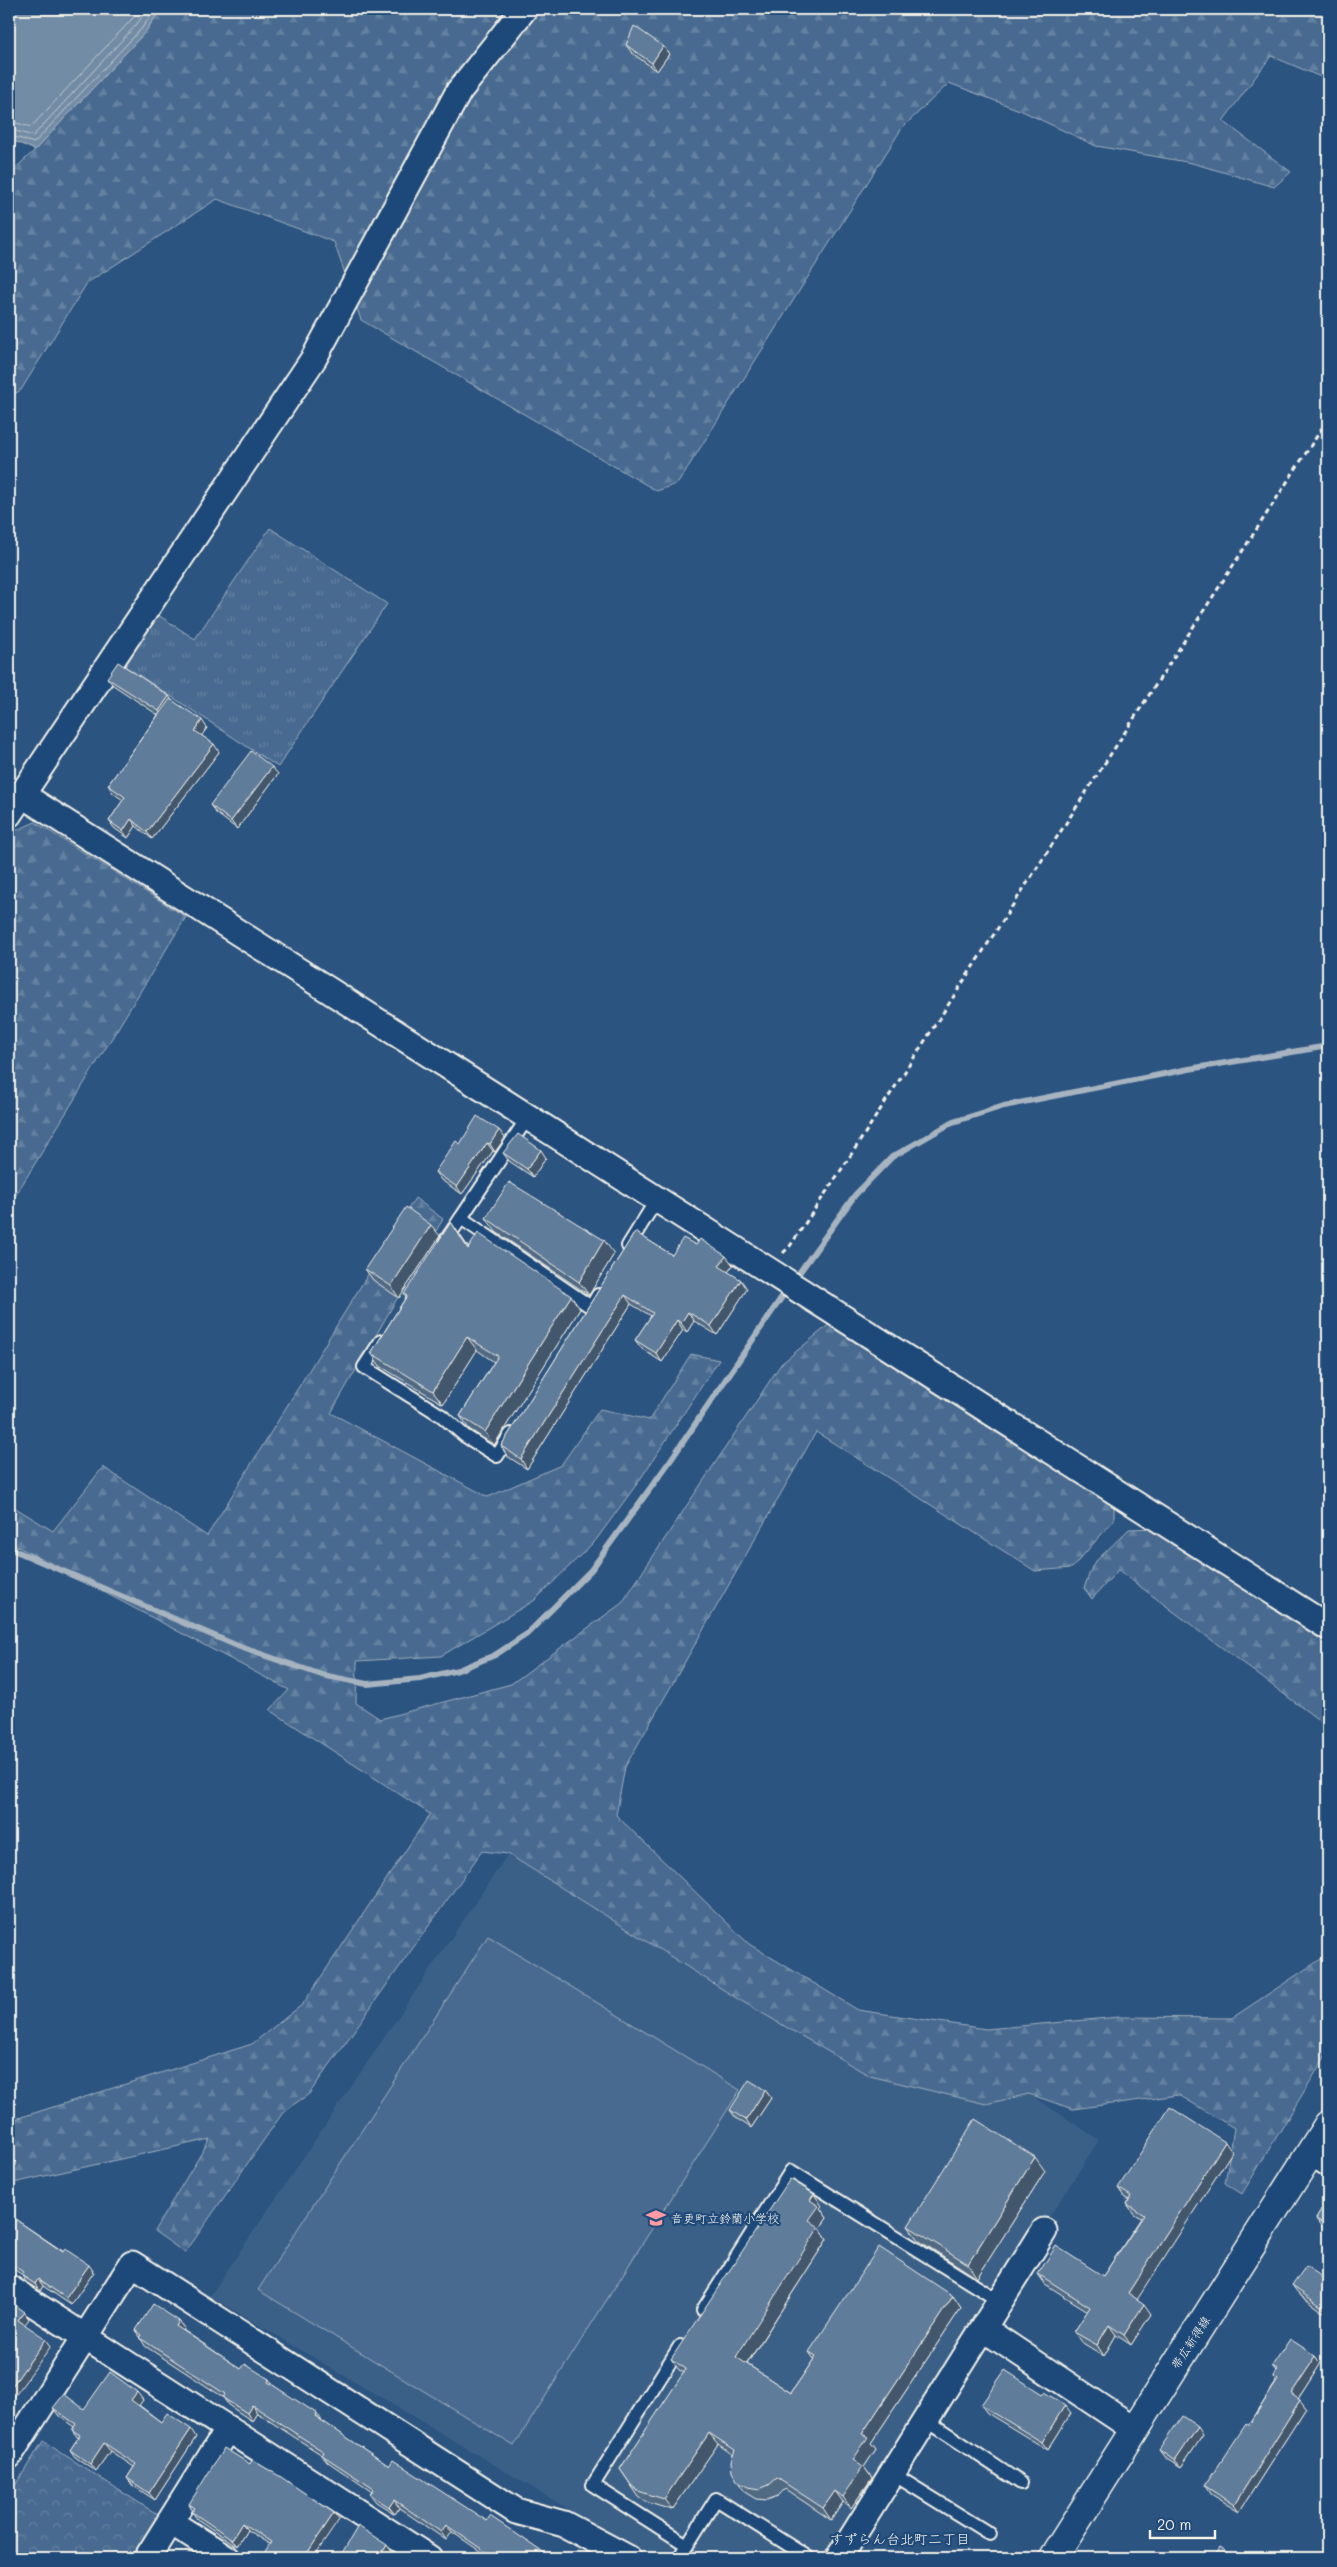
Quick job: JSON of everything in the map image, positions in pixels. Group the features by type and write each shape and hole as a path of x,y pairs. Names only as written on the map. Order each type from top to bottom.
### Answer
{"main road":[{"name":"帯広新得線","path":"1052,2558 1134,2429 1318,2164 1328,2125"}],"street":[{"path":"524,9 459,92 314,358 15,804 528,1117 1328,1627"},
{"path":"839,2558 1044,2231"},
{"path":"9,2456 16,2431 87,2338 132,2264 516,2511 564,2524 628,2558"},
{"path":"9,2288 429,2558"},
{"path":"984,2329 1134,2429"},
{"path":"147,2558 228,2429"},
{"path":"170,2522 227,2558"}],"lane":[{"path":"441,1249 528,1117"},
{"path":"622,1258 657,1199"},
{"path":"461,1218 588,1311 606,1282"},
{"path":"389,1327 364,1367 442,1416 465,1436 497,1456 518,1423"},
{"path":"697,2320 791,2171 1001,2302"},
{"path":"687,2336 593,2485 687,2545"},
{"path":"926,2420 1021,2484"},
{"path":"892,2474 990,2534"},
{"path":"679,2558 716,2500 809,2558"}],"path":[{"path":"772,1272 845,1164 1328,419"}],"shaded area":[{"name":"音更町立鈴蘭小学校","path":"508,1854 738,1999 986,2104 1029,2094 1099,2140 829,2558 651,2558 210,2296"}],"green space":[{"path":"161,9 1328,9 1328,80 1271,56 1223,121 1291,172 1274,187 1192,163 1096,146 1022,111 949,83 902,128 678,483 657,491 361,320 334,242 217,199 87,283 21,390 9,397 9,174 35,150 146,31"},
{"path":"270,528 387,604 278,767 125,666 158,615 195,639"},
{"path":"35,822 186,917 9,1206 9,837 11,833"},
{"path":"415,1198 443,1219 331,1413 488,1497 561,1465 600,1409 649,1420 691,1354 719,1360 639,1481 596,1540 535,1600 441,1656 357,1661 356,1703 380,1719 511,1684 622,1603 781,1364 831,1323 1114,1503 1114,1520 1072,1568 1035,1571 816,1432 625,1767 616,1815 749,1944 858,2010 986,2029 1119,2017 1232,2018 1321,1959 1328,1950 1328,2052 1242,2194 1225,2183 1234,2128 1179,2095 1073,2109 1029,2094 986,2104 870,2076 738,1999 508,1854 482,1851 309,2094 284,2111 185,2253 154,2231 210,2139 9,2184 9,2121 252,2044 303,2004 430,1814 270,1710 289,1690 9,1542 9,1504 53,1531 103,1467 207,1536"},
{"path":"1159,1528 1328,1638 1328,1727 1118,1570 1092,1599 1084,1588 1093,1564 1129,1529"},
{"path":"488,1936 740,2090 514,2446 258,2290"},
{"path":"43,2441 158,2515 130,2558 9,2558 9,2495"}],"water":[{"path":"9,9 160,9 146,31 35,150 9,139"}],"building":[{"path":"634,26 663,46 652,63 626,45"},
{"path":"118,662 169,696 159,711 107,678"},
{"path":"170,699 202,720 195,731 214,744 147,832 131,819 123,831 109,821 125,797 108,785"},
{"path":"251,751 272,767 231,821 210,805"},
{"path":"477,1116 499,1130 490,1144 487,1143 457,1187 435,1172 456,1141 460,1144"},
{"path":"518,1134 541,1150 527,1169 503,1153"},
{"path":"509,1182 604,1240 579,1282 486,1218"},
{"path":"406,1207 431,1225 391,1286 365,1269"},
{"path":"451,1222 468,1249 478,1233 571,1296 485,1432 460,1416 498,1356 467,1337 433,1391 371,1353 407,1296 404,1294"},
{"path":"635,1232 672,1255 683,1238 696,1245 700,1239 726,1256 719,1266 741,1280 711,1326 688,1312 681,1323 677,1320 656,1353 635,1340 653,1313 625,1295 521,1459 501,1446"},
{"path":"749,2080 765,2090 746,2120 730,2110"},
{"path":"1170,2107 1225,2142 1128,2293 1144,2304 1124,2335 1109,2325 1097,2345 1074,2332 1090,2307 1038,2274 1056,2246 1103,2276 1144,2215 1127,2204 1131,2196 1118,2188"},
{"path":"975,2119 1035,2157 968,2264 908,2226"},
{"path":"790,2179 814,2194 810,2200 819,2206 809,2220 819,2227 736,2357 791,2393 816,2356 809,2352 879,2247 953,2296 862,2434 868,2437 853,2460 863,2467 843,2497 835,2491 823,2508 777,2478 769,2485 759,2489 748,2487 738,2482 732,2472 731,2461 735,2450 709,2433 664,2499 638,2491 631,2485 620,2469 686,2369 671,2359"},
{"path":"1328,2199 1328,2226 1316,2219"},
{"path":"9,2215 63,2252 65,2249 89,2265 66,2298 38,2279 35,2284 21,2275 23,2272 9,2262"},
{"path":"1306,2266 1328,2281 1328,2311 1292,2286"},
{"path":"9,2301 24,2312 18,2320 46,2339 9,2390"},
{"path":"153,2304 179,2321 176,2326 241,2369 245,2364 269,2379 268,2382 316,2413 315,2416 389,2466 393,2460 487,2521 490,2516 552,2558 495,2558 446,2525 441,2532 394,2500 389,2507 370,2494 374,2489 322,2455 324,2452 252,2405 247,2413 223,2398 225,2394 140,2338 142,2335 136,2330"},
{"path":"1290,2339 1316,2356 1291,2394 1300,2400 1234,2505 1205,2486 1246,2424 1249,2425 1278,2380 1273,2377 1277,2369 1272,2366"},
{"path":"1005,2370 1042,2394 1044,2392 1065,2405 1042,2442 981,2405"},
{"path":"110,2372 137,2392 131,2400 161,2422 167,2413 191,2429 149,2493 127,2478 136,2464 104,2443 90,2464 70,2450 80,2435 72,2430 76,2424 53,2408 64,2394 84,2409"},
{"path":"1182,2416 1198,2427 1175,2461 1159,2450"},
{"path":"224,2448 250,2464 252,2460 281,2477 334,2513 304,2558 261,2558 271,2542 242,2523 232,2539 192,2512 195,2508 189,2504"},
{"path":"358,2526 387,2545 379,2558 339,2558"},
{"path":"1220,2547 1237,2558 1212,2558"},
{"path":"193,2554 199,2558 181,2558"}],"waterway":[{"path":"794,1280 855,1195 892,1157 953,1122 1004,1106 1189,1069 1328,1046"},
{"path":"9,1548 240,1647 322,1675 367,1684 420,1679 458,1670 495,1655 527,1634 591,1570 670,1461 788,1288"}],"place":[{"name":"音更町立鈴蘭小学校","path":"656,2218"}],"district":[{"name":"すずらん台北町二丁目","path":"900,2538"}]}
